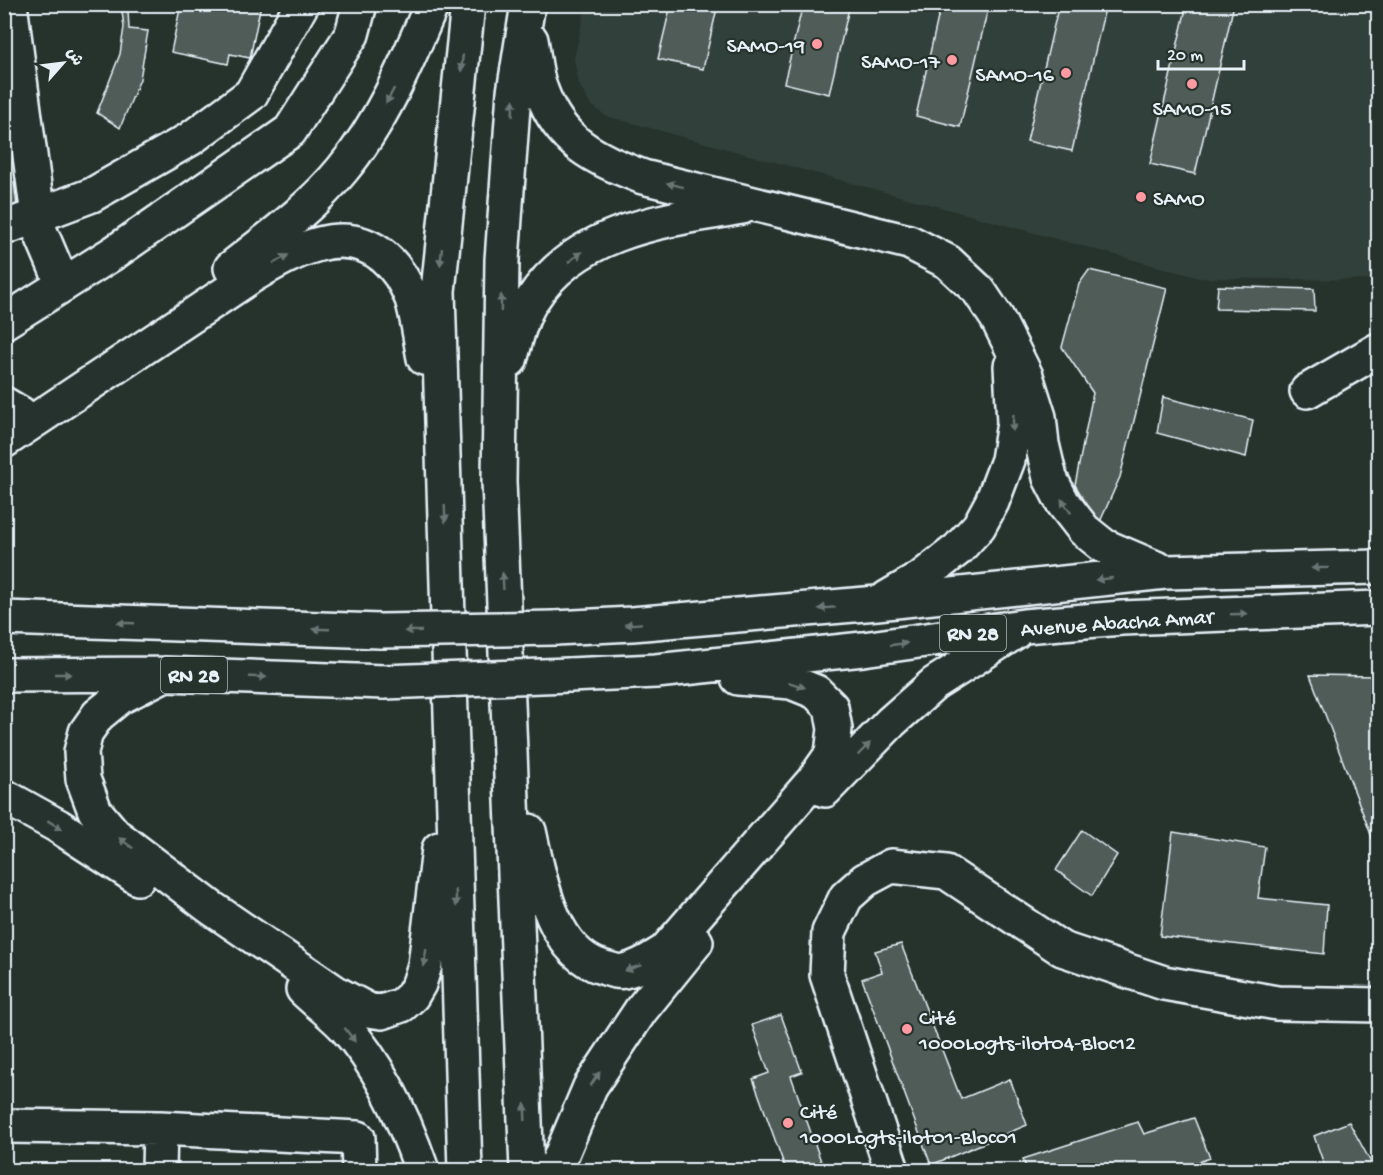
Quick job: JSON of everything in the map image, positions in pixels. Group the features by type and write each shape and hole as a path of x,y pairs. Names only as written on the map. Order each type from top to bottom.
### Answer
{"main road":[{"path":"10,4 40,231 63,285"},
{"path":"4,228 102,190 190,139 251,94 302,4"},
{"path":"4,322 115,252 290,131 352,34 360,4"},
{"path":"9,421 188,302 264,243 306,206 334,178 370,133 432,4"},
{"path":"465,1170 438,291 468,4"},
{"path":"527,9 540,88 553,119 576,144 604,162 643,177 909,242 948,262 979,291 997,318 1010,344 1029,386 1039,417 1042,444 1050,478 1063,503 1084,530 1104,546 1165,572"},
{"path":"527,9 514,92 502,260 499,397 499,481 527,1170"},
{"path":"499,397 519,328 530,302 545,281 591,244 633,228 666,219 752,205"},
{"path":"9,421 288,255 337,240 357,242 377,251 391,263 404,281 416,315 444,472"},
{"path":"877,603 921,578 958,549 979,526 992,502 1008,460 1014,423 1010,344"},
{"path":"1307,391 1378,350"},
{"path":"4,618 380,632 555,628 632,624 877,603 1165,572 1378,567"},
{"name":"Avenue Abacha Amar","path":"165,674 384,682 656,671 863,649 1024,626 1122,618 1378,608"},
{"path":"555,1170 590,1087 641,1010 714,920 830,785 891,722 934,684 1024,626"},
{"path":"511,747 541,886 560,932 575,951 593,964 622,972 645,964 665,951 813,781 832,754 836,729 831,707 816,692 791,682 656,671"},
{"path":"165,674 120,697 98,715 86,732 81,752 83,779 95,811 115,835 210,907 336,993 368,1010 382,1012 393,1010 412,996 419,984 425,965 452,734"},
{"name":"RN 28","path":"4,675 165,674"},
{"path":"4,796 58,826 296,983 345,1027 379,1074 409,1133 422,1170"},
{"path":"892,1170 826,975 829,932 846,897 865,880 891,866 946,872 1062,949 1164,983 1277,1003 1378,1005"},
{"path":"4,1126 160,1128 358,1138 359,1170"},
{"path":"159,1170 160,1128"}],"shaded area":[{"name":"SAMO","path":"586,5 1378,5 1378,280 1200,278 606,116 590,104 579,84 574,59"}],"building":[{"path":"121,4 146,4 147,10 128,10 129,29 148,31 140,79 120,128 97,113 120,54 124,27"},
{"path":"181,4 261,4 250,58 230,54 228,64 171,52"},
{"path":"671,4 718,4 703,69 658,59"},
{"name":"SAMO-19","path":"803,4 850,4 829,94 784,83"},
{"name":"SAMO-17","path":"941,4 989,4 960,127 916,116"},
{"name":"SAMO-16","path":"1059,4 1106,4 1072,151 1027,141"},
{"name":"SAMO-15","path":"1187,4 1234,4 1195,174 1150,164"},
{"path":"4,94 18,163 4,165"},
{"path":"14,182 17,206 4,207 4,183"},
{"path":"1089,270 1167,288 1120,477 1099,524 1075,485 1093,393 1062,347 1079,284"},
{"path":"1218,286 1314,289 1315,311 1216,309"},
{"path":"1163,397 1253,420 1246,457 1157,433"},
{"path":"1310,675 1378,676 1378,853"},
{"path":"1082,830 1117,855 1092,896 1056,870"},
{"path":"1173,832 1265,847 1258,898 1327,905 1324,954 1160,936"},
{"name":"Cité 1000Logts-ilot04-Bloc12","path":"901,944 961,1099 1010,1079 1027,1125 931,1165 862,979 882,972 875,951"},
{"name":"Cité 1000Logts-ilot01-Bloc01","path":"781,1015 802,1072 791,1076 823,1167 813,1170 786,1170 753,1079 769,1073 752,1025"},
{"path":"1194,1118 1210,1158 1176,1170 1152,1170 1151,1168 1141,1170 1016,1170 1026,1168 1023,1159 1138,1122 1144,1134"},
{"path":"1349,1122 1375,1170 1326,1170 1314,1136"}],"place":[{"name":"SAMO-19","path":"817,44"},
{"name":"SAMO-17","path":"952,60"},
{"name":"SAMO-16","path":"1066,73"},
{"name":"SAMO-15","path":"1192,84"},
{"name":"SAMO","path":"1141,197"},
{"name":"Cité 1000Logts-ilot04-Bloc12","path":"907,1029"},
{"name":"Cité 1000Logts-ilot01-Bloc01","path":"788,1123"}]}
